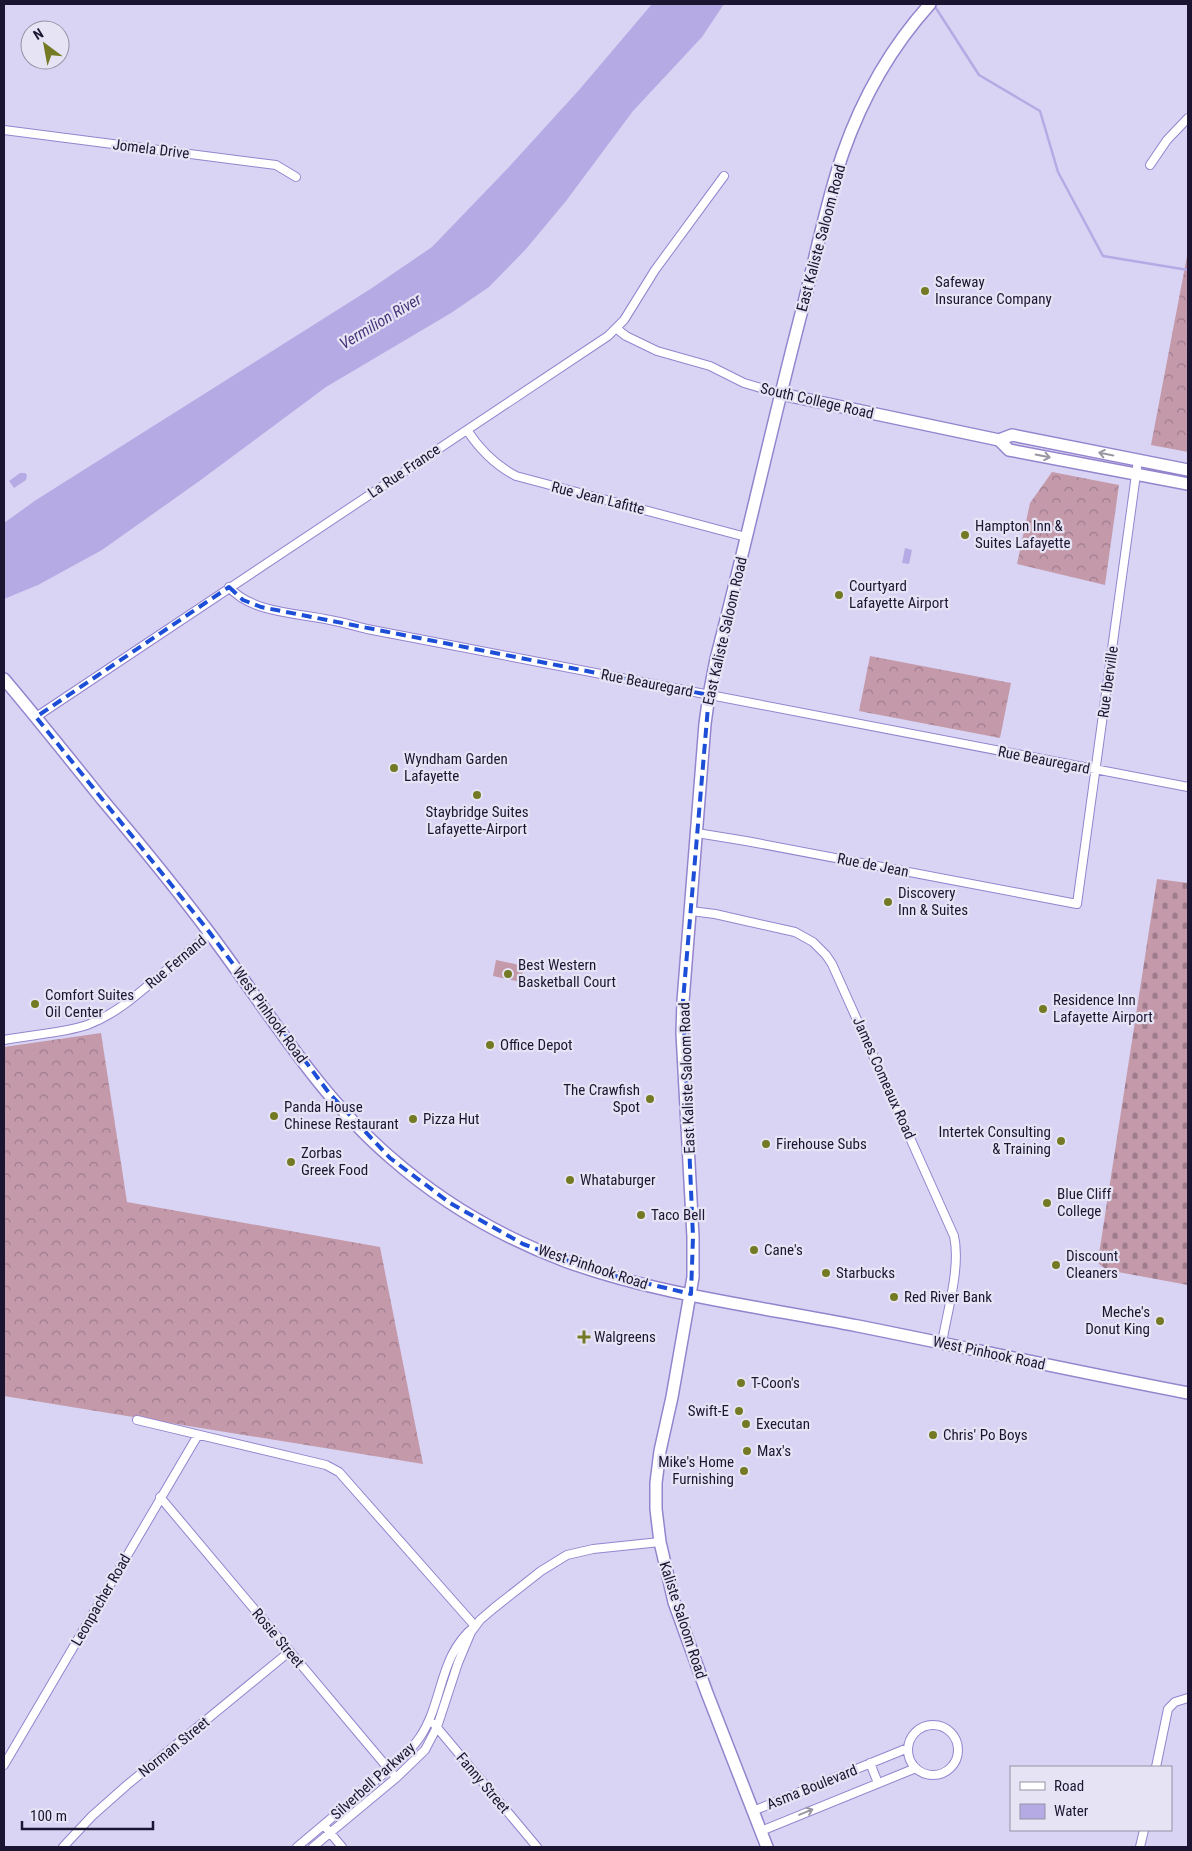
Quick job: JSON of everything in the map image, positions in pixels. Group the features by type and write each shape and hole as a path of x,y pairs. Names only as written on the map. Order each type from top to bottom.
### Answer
{"main road":[{"name":"East Kaliste Saloom Road","path":"691,1294 693,1237 682,1033 683,1001 709,695 781,394 844,151 871,91 896,46 930,4"},
{"name":"South College Road","path":"781,394 999,440 1012,435 1188,470"},
{"name":"South College Road","path":"999,440 1009,450 1188,484"},
{"name":"West Pinhook Road","path":"4,679 210,933 284,1036 329,1094 365,1135 414,1177 450,1203 481,1222 545,1253 598,1272 691,1294 1188,1393"},
{"name":"Kaliste Saloom Road","path":"691,1294 658,1465 656,1509 660,1542 669,1584 680,1620 767,1847"}],"street":[{"path":"1150,165 1167,140 1188,118"},
{"name":"Jomela Drive","path":"4,130 276,165 296,177"},
{"name":"La Rue France","path":"36,717 608,336 617,328 636,303 655,270 724,176"},
{"name":"South College Road","path":"617,328 626,336 657,351 710,366 744,383 781,394"},
{"name":"Rue Jean Lafitte","path":"466,430 488,457 504,470 516,476 746,537"},
{"name":"Rue Iberville","path":"1078,904 1138,460"},
{"name":"Rue Beauregard","path":"230,587 243,600 262,607 367,629 1188,787"},
{"name":"Rue de Jean","path":"697,833 1078,904"},
{"name":"James Comeaux Road","path":"691,911 715,914 794,932 813,942 832,964 954,1236 956,1266 942,1343"},
{"name":"Rue Fernand","path":"4,1040 74,1028 99,1019 114,1011 134,996 210,933"},
{"path":"137,1420 326,1465 339,1472 475,1626"},
{"name":"Leonpacher Road","path":"4,1765 198,1435"},
{"name":"Rosie Street","path":"160,1497 396,1778"},
{"name":"Silverbell Parkway","path":"297,1847 389,1769 413,1746 429,1719 451,1654 459,1642 494,1608 541,1571 567,1555 593,1549 660,1542"},
{"name":"Silverbell Parkway","path":"312,1847 396,1778 425,1750 436,1727 461,1654 475,1626"},
{"name":"Norman Street","path":"63,1847 92,1816 127,1785 289,1652"},
{"path":"1156,1766 1168,1709 1175,1702 1188,1698"},
{"name":"Fanny Street","path":"429,1719 537,1847"},
{"path":"931,1725 945,1728 955,1739 957,1746 956,1759 947,1770 926,1774 916,1768 910,1759 908,1748 913,1734 924,1727 931,1725"},
{"name":"Asma Boulevard","path":"753,1811 908,1748"},
{"name":"Asma Boulevard","path":"870,1763 878,1783"},
{"name":"Asma Boulevard","path":"761,1831 916,1768"},
{"path":"323,1825 342,1847"},
{"path":"1140,1847 1144,1831"}],"highlighted area":[{"path":"229,587 243,600 261,607 709,695 683,1001 693,1237 691,1294 599,1272 523,1244 450,1203 390,1158 329,1093 207,929 36,717"}],"green space":[{"path":"1188,251 1188,452 1151,445"},
{"path":"1052,472 1119,485 1105,585 1017,564 1030,503"},
{"path":"870,656 1011,683 1000,738 859,711"},
{"path":"1157,879 1188,883 1188,1285 1107,1270 1099,1264"},
{"name":"Best Western Basketball Court","path":"496,960 524,966 521,982 493,976"},
{"path":"101,1033 127,1202 380,1247 423,1464 4,1396 4,1047"}],"water":[{"name":"Vermilion River","path":"652,4 724,4 702,37 633,111 566,201 526,249 489,287 451,313 326,387 198,482 102,550 38,585 4,599 4,523 36,500 372,288 432,247 579,90"},
{"path":"20,473 27,475 26,480 14,488 9,481"},
{"path":"905,548 912,550 909,564 902,563"}],"waterway":[{"path":"934,5 979,75 1040,111 1058,172 1103,256 1188,270"}],"place":[{"name":"Safeway Insurance Company","path":"925,291"},
{"name":"Hampton Inn & Suites Lafayette","path":"965,535"},
{"name":"Courtyard Lafayette Airport","path":"839,595"},
{"name":"Wyndham Garden Lafayette","path":"394,768"},
{"name":"Staybridge Suites Lafayette-Airport","path":"477,795"},
{"name":"Discovery Inn & Suites","path":"888,902"},
{"name":"Best Western Basketball Court","path":"508,974"},
{"name":"Comfort Suites Oil Center","path":"35,1004"},
{"name":"Residence Inn Lafayette Airport","path":"1043,1009"},
{"name":"Office Depot","path":"490,1045"},
{"name":"The Crawfish Spot","path":"650,1099"},
{"name":"Panda House Chinese Restaurant","path":"274,1116"},
{"name":"Pizza Hut","path":"413,1119"},
{"name":"Intertek Consulting & Training","path":"1061,1141"},
{"name":"Firehouse Subs","path":"766,1144"},
{"name":"Zorbas Greek Food","path":"291,1162"},
{"name":"Whataburger","path":"570,1180"},
{"name":"Blue Cliff College","path":"1047,1203"},
{"name":"Taco Bell","path":"641,1215"},
{"name":"Cane's","path":"754,1250"},
{"name":"Discount Cleaners","path":"1056,1265"},
{"name":"Starbucks","path":"826,1273"},
{"name":"Red River Bank","path":"894,1297"},
{"name":"Meche's Donut King","path":"1160,1321"},
{"name":"Walgreens","path":"584,1337"},
{"name":"T-Coon's","path":"741,1383"},
{"name":"Swift-E","path":"739,1411"},
{"name":"Executan","path":"746,1424"},
{"name":"Chris' Po Boys","path":"933,1435"},
{"name":"Max's","path":"747,1451"},
{"name":"Mike's Home Furnishing","path":"744,1471"}]}
